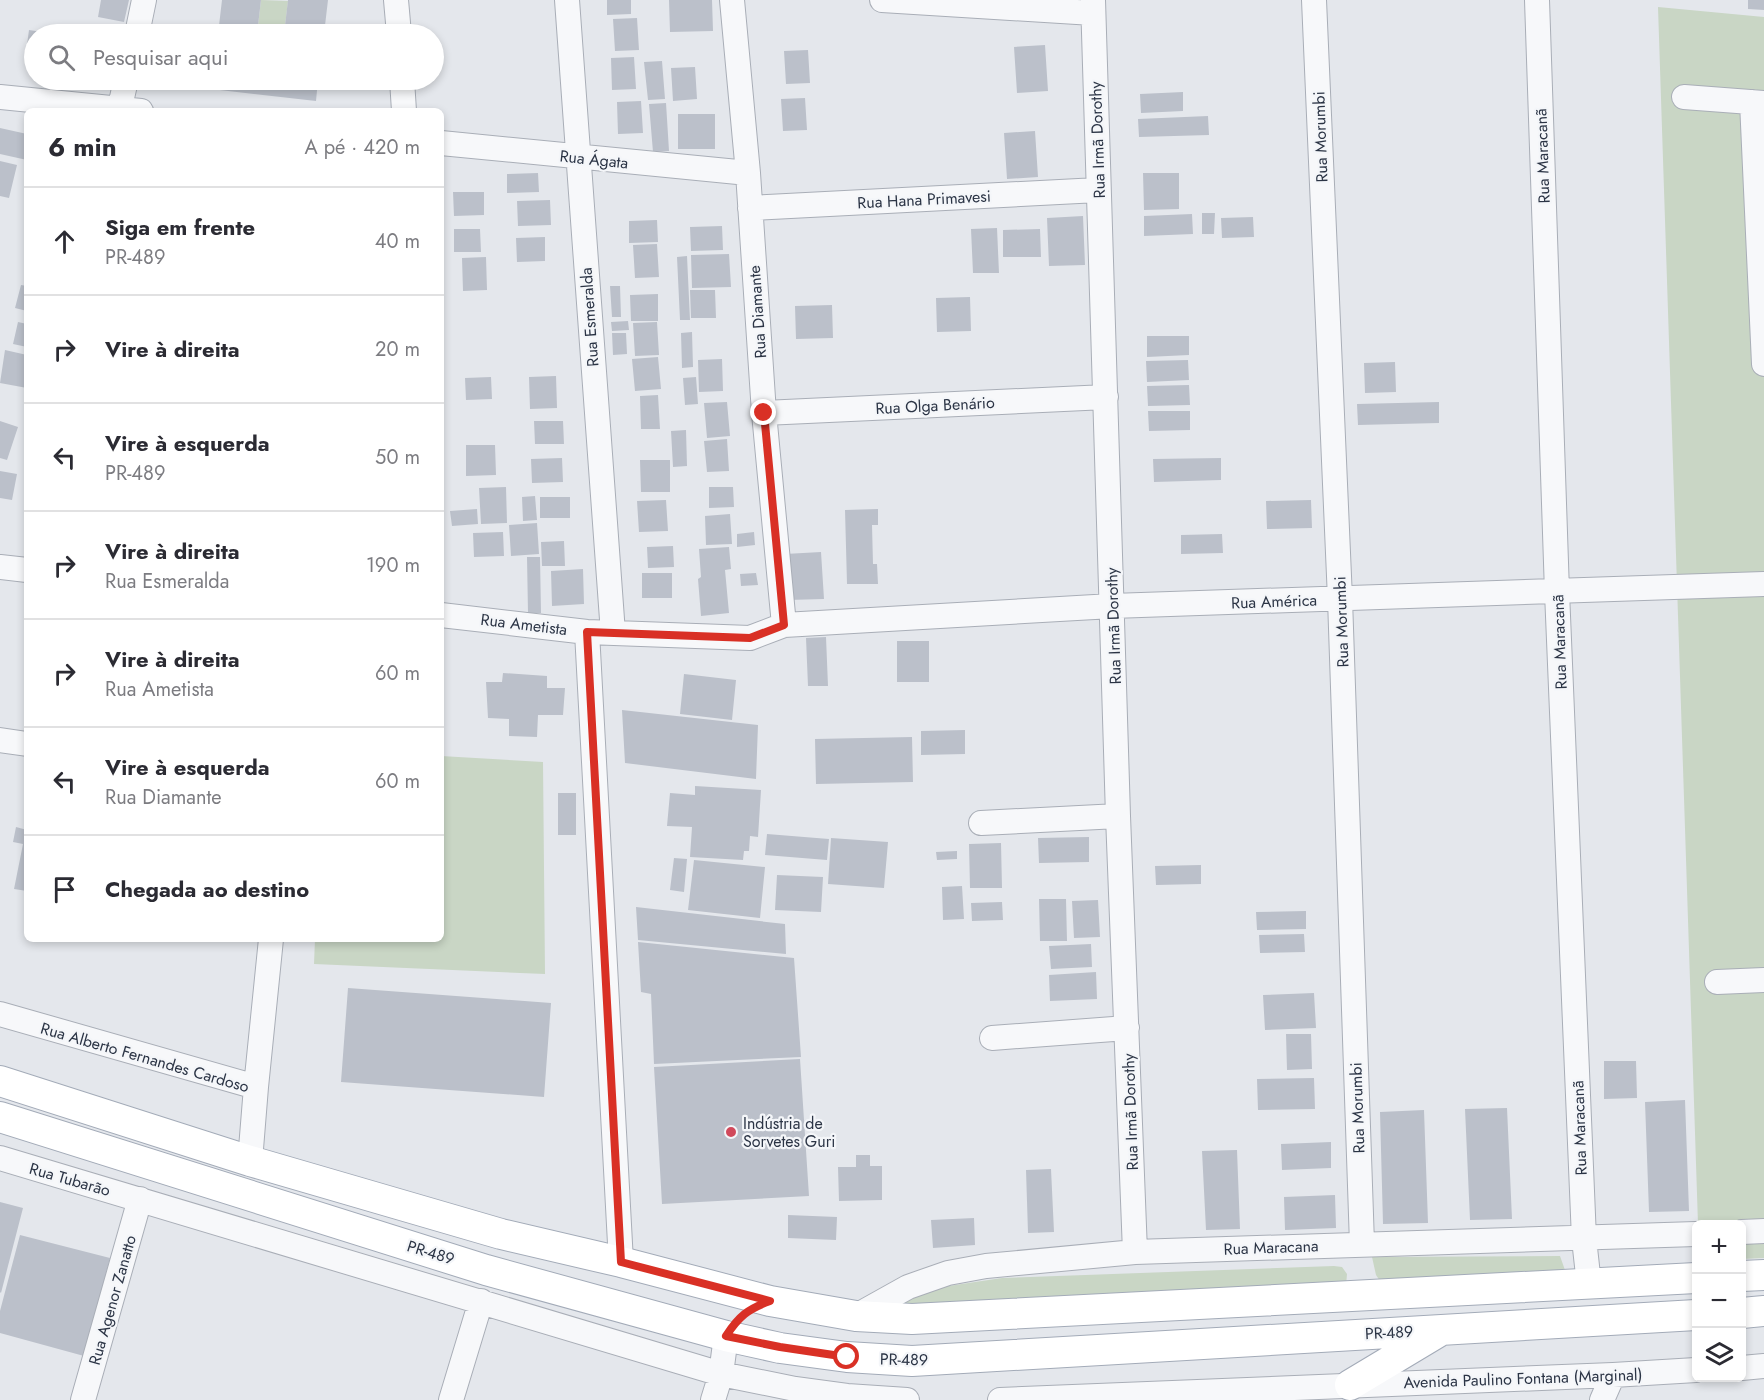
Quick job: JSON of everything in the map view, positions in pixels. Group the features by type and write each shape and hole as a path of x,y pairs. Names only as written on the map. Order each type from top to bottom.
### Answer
{"main road":[{"path":"0,1081 250,1161 501,1234 621,1262 770,1301 856,1316 912,1319 1692,1278"},
{"name":"PR-489","path":"0,1117 486,1270 726,1336 847,1357 912,1361 1692,1315"},
{"path":"1746,1276 1764,1275"},
{"path":"726,1336 737,1320 752,1308 770,1301"},
{"path":"1746,1313 1764,1311"},
{"path":"1347,1393 1444,1329"}],"street":[{"path":"139,24 144,0"},
{"path":"396,0 398,24"},
{"name":"Rua Esmeralda","path":"567,0 613,633"},
{"name":"Rua Diamante","path":"732,0 748,174 764,413 784,625"},
{"path":"882,0 1093,6"},
{"name":"Rua Morumbi","path":"1314,0 1340,599 1362,1244"},
{"name":"Rua Maracanã","path":"1537,0 1557,592 1584,1239 1589,1284"},
{"name":"Rua Irmã Dorothy","path":"1093,6 1118,816 1135,1252"},
{"path":"126,90 127,108"},
{"path":"403,90 404,108"},
{"path":"0,97 107,108"},
{"path":"1684,97 1758,102 1764,364"},
{"name":"Rua Ágata","path":"444,143 748,174"},
{"name":"Rua Hana Primavesi","path":"750,208 1098,190"},
{"name":"Rua Olga Benário","path":"764,413 1106,397"},
{"path":"0,567 24,568"},
{"name":"Rua América","path":"784,625 1112,606 1764,584"},
{"name":"Rua Ametista","path":"444,615 587,632 750,638 784,625"},
{"path":"587,632 621,1262"},
{"path":"0,740 24,744"},
{"path":"981,823 1118,816"},
{"path":"256,1087 271,942"},
{"path":"1717,982 1764,980"},
{"name":"Rua Alberto Fernandes Cardoso","path":"0,1014 256,1087 250,1161"},
{"path":"992,1038 1127,1028"},
{"name":"Rua Tubarão","path":"0,1158 721,1374 805,1391 907,1400"},
{"name":"Rua Agenor Zanatto","path":"83,1400 140,1199"},
{"path":"1746,1232 1764,1231"},
{"name":"Rua Maracana","path":"856,1316 908,1287 948,1273 986,1266 1135,1252 1692,1234"},
{"path":"451,1400 481,1301"},
{"path":"713,1400 721,1374 726,1336"},
{"path":"1746,1368 1764,1366"},
{"name":"Avenida Paulino Fontana (Marginal)","path":"1000,1400 1347,1393 1692,1370"},
{"path":"1602,1400 1613,1376"}],"green space":[{"path":"261,0 288,1 285,24 258,24"},
{"path":"1658,7 1764,17 1764,1258 1746,1259 1746,1220 1698,1220"},
{"path":"444,756 543,762 545,974 314,964 315,942 444,942"},
{"path":"1560,1256 1566,1273 1384,1287 1376,1275 1372,1257"},
{"path":"1342,1267 1347,1274 1346,1286 884,1311 915,1291 1002,1278"}],"building":[{"path":"101,0 129,0 124,22 98,17"},
{"path":"222,0 261,0 258,24 219,24"},
{"path":"288,0 328,0 325,24 285,24"},
{"path":"607,0 631,0 631,14 607,15"},
{"path":"669,0 712,0 713,31 670,32"},
{"path":"1748,0 1764,0 1764,10 1748,9"},
{"path":"637,18 639,50 615,51 613,19"},
{"path":"1045,45 1048,91 1017,93 1014,47"},
{"path":"808,50 810,83 786,84 784,51"},
{"path":"634,57 636,89 612,90 611,58"},
{"path":"662,61 665,99 648,100 644,62"},
{"path":"695,67 697,99 673,101 671,68"},
{"path":"220,90 317,90 316,101"},
{"path":"1183,92 1183,111 1141,113 1140,94"},
{"path":"805,98 807,130 783,131 781,99"},
{"path":"641,101 643,133 618,134 617,102"},
{"path":"666,103 669,151 653,152 649,104"},
{"path":"678,114 715,114 715,149 678,149"},
{"path":"1208,116 1209,135 1139,137 1138,119"},
{"path":"0,128 24,133 24,159 0,154"},
{"path":"1035,131 1038,177 1007,179 1004,133"},
{"path":"0,161 17,165 9,198 0,196"},
{"path":"538,173 539,192 507,193 507,174"},
{"path":"1143,173 1179,173 1179,209 1144,210"},
{"path":"453,192 484,192 484,215 454,216"},
{"path":"550,200 551,225 518,226 517,201"},
{"path":"1202,213 1215,213 1214,234 1202,234"},
{"path":"1192,214 1193,234 1144,236 1144,216"},
{"path":"1083,216 1085,265 1049,266 1047,218"},
{"path":"1253,217 1254,237 1222,238 1221,218"},
{"path":"657,220 658,242 629,243 629,221"},
{"path":"722,226 723,250 691,251 690,227"},
{"path":"997,228 999,273 973,273 971,229"},
{"path":"454,229 480,229 481,252 454,252"},
{"path":"1040,229 1041,257 1003,257 1003,230"},
{"path":"545,237 545,261 517,262 516,238"},
{"path":"657,244 659,277 635,278 633,245"},
{"path":"729,254 731,287 692,288 691,255"},
{"path":"687,256 690,320 680,320 677,257"},
{"path":"486,257 487,290 463,291 462,258"},
{"path":"21,285 24,286 24,310 15,308"},
{"path":"610,286 620,286 621,317 612,317"},
{"path":"690,290 715,290 716,318 691,318"},
{"path":"658,294 658,321 631,321 630,295"},
{"path":"970,297 971,331 937,332 936,298"},
{"path":"832,305 833,338 796,339 795,306"},
{"path":"628,321 629,330 612,331 611,322"},
{"path":"18,322 24,323 24,346 13,344"},
{"path":"657,322 659,355 635,356 633,323"},
{"path":"692,332 693,367 682,368 681,333"},
{"path":"612,333 626,333 627,354 613,355"},
{"path":"1147,336 1189,336 1189,355 1147,357"},
{"path":"5,350 24,354 24,387 0,383"},
{"path":"658,357 661,389 635,391 632,359"},
{"path":"722,359 723,391 699,392 698,360"},
{"path":"1188,360 1189,380 1147,382 1146,361"},
{"path":"1395,362 1396,392 1365,393 1364,363"},
{"path":"556,376 557,408 530,409 529,377"},
{"path":"491,377 492,399 466,400 465,378"},
{"path":"696,377 698,404 685,405 683,378"},
{"path":"1189,385 1190,405 1148,406 1147,386"},
{"path":"658,395 660,429 641,429 640,396"},
{"path":"727,402 730,436 707,438 704,403"},
{"path":"1439,402 1439,423 1358,425 1357,404"},
{"path":"1148,411 1190,411 1190,430 1149,431"},
{"path":"0,421 18,427 7,460 0,458"},
{"path":"534,421 563,421 564,444 535,444"},
{"path":"686,430 687,466 673,467 671,431"},
{"path":"727,439 729,471 707,472 704,441"},
{"path":"466,445 495,445 496,475 466,476"},
{"path":"562,458 563,482 532,483 531,459"},
{"path":"1221,458 1221,480 1154,482 1153,459"},
{"path":"640,460 670,460 670,492 641,492"},
{"path":"0,471 17,474 12,500 0,498"},
{"path":"506,487 507,523 481,524 479,488"},
{"path":"709,487 733,487 734,507 709,508"},
{"path":"535,496 537,520 523,521 522,497"},
{"path":"540,497 570,497 570,518 540,518"},
{"path":"666,500 668,531 639,532 637,501"},
{"path":"1311,500 1312,528 1267,529 1266,501"},
{"path":"477,509 478,524 452,526 450,511"},
{"path":"878,509 878,525 872,525 873,564 877,564 878,584 847,584 845,510"},
{"path":"730,514 732,544 706,545 705,516"},
{"path":"537,523 539,554 511,556 509,525"},
{"path":"503,532 504,556 474,557 473,533"},
{"path":"754,532 755,545 737,547 737,534"},
{"path":"1222,534 1223,553 1181,554 1181,535"},
{"path":"564,541 565,566 542,566 541,542"},
{"path":"673,546 674,567 648,568 647,547"},
{"path":"729,547 731,569 725,570 729,613 701,616 698,579 701,577 699,549"},
{"path":"821,552 824,599 788,600 785,554"},
{"path":"527,557 540,557 541,613 528,613"},
{"path":"583,569 584,604 552,606 551,571"},
{"path":"642,573 672,573 672,598 642,598"},
{"path":"756,573 758,585 741,586 740,574"},
{"path":"826,637 828,686 808,686 806,638"},
{"path":"897,641 929,641 929,682 897,682"},
{"path":"503,673 547,676 547,688 565,688 563,715 538,715 537,737 509,736 509,719 488,718 486,682 502,682"},
{"path":"684,674 736,680 732,720 680,714"},
{"path":"622,710 758,725 756,779 625,763"},
{"path":"965,730 965,754 921,755 921,731"},
{"path":"912,737 913,782 816,784 815,739"},
{"path":"695,786 761,790 758,837 750,836 749,851 744,851 743,860 690,857 692,827 667,826 670,793 695,795"},
{"path":"558,793 576,793 576,835 558,835"},
{"path":"16,827 24,829 24,891 14,889 23,844 13,842"},
{"path":"767,834 829,839 827,860 765,855"},
{"path":"1089,837 1089,862 1039,863 1038,838"},
{"path":"831,838 888,842 884,888 828,884"},
{"path":"1001,843 1002,888 970,888 969,844"},
{"path":"957,851 957,859 937,860 936,852"},
{"path":"674,858 687,859 684,892 670,890"},
{"path":"694,860 765,867 760,918 688,910"},
{"path":"1201,865 1201,884 1156,885 1155,866"},
{"path":"777,875 823,877 821,912 775,910"},
{"path":"962,886 964,919 943,920 942,887"},
{"path":"1039,899 1066,899 1067,941 1040,941"},
{"path":"1098,900 1100,937 1074,938 1072,901"},
{"path":"1002,902 1003,920 972,921 971,903"},
{"path":"636,907 785,924 786,954 638,940"},
{"path":"1306,911 1306,929 1257,930 1256,912"},
{"path":"1304,934 1305,952 1260,953 1259,935"},
{"path":"638,942 794,958 801,1057 654,1064 651,994 641,992"},
{"path":"1091,944 1092,967 1051,969 1049,946"},
{"path":"1096,972 1097,999 1050,1001 1049,975"},
{"path":"348,988 551,1003 544,1097 341,1082"},
{"path":"1314,993 1316,1028 1265,1030 1263,995"},
{"path":"1286,1034 1311,1034 1312,1069 1287,1070"},
{"name":"Indústria de Sorvetes Guri","path":"800,1059 809,1196 662,1204 654,1067"},
{"path":"1604,1061 1636,1061 1637,1098 1604,1099"},
{"path":"1314,1078 1315,1109 1258,1110 1257,1079"},
{"path":"1685,1100 1689,1211 1649,1212 1645,1102"},
{"path":"1507,1108 1512,1219 1470,1220 1465,1109"},
{"path":"1424,1110 1428,1223 1383,1224 1380,1112"},
{"path":"1331,1142 1331,1168 1282,1170 1281,1144"},
{"path":"1237,1150 1240,1229 1206,1230 1202,1151"},
{"path":"856,1155 870,1155 870,1166 882,1166 882,1200 839,1201 838,1167 856,1167"},
{"path":"1051,1169 1054,1232 1028,1233 1026,1170"},
{"path":"1335,1195 1336,1228 1285,1230 1284,1197"},
{"path":"0,1202 23,1208 1,1293 0,1292"},
{"path":"788,1215 837,1217 836,1240 788,1238"},
{"path":"974,1218 975,1245 933,1248 931,1220"},
{"path":"20,1235 110,1258 84,1356 0,1333 0,1311"}],"place":[{"name":"Indústria de Sorvetes Guri","path":"731,1132"}],"route":[{"path":"764,413 784,625 750,638 587,632 621,1262 770,1301 752,1308 737,1320 726,1336 847,1357"}]}
